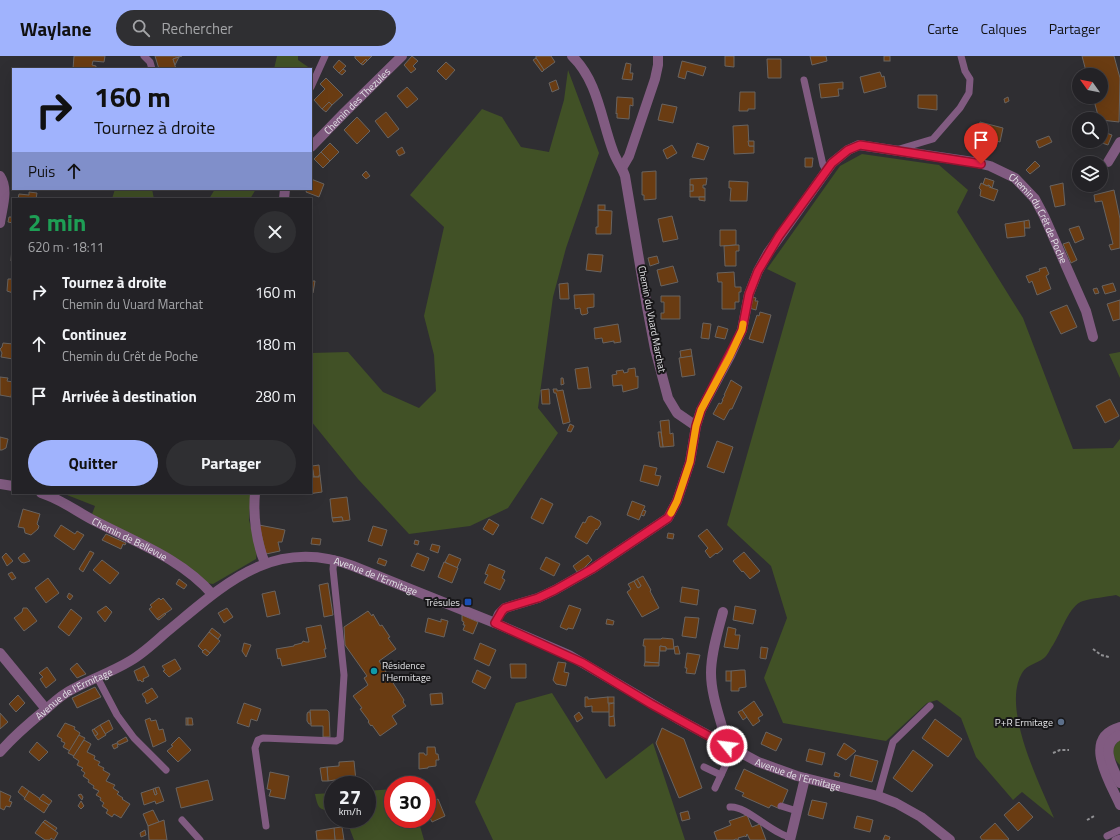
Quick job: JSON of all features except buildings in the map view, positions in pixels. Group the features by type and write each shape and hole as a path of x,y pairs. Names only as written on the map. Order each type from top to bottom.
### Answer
{"street":[{"name":"Chemin des Thezules","path":"312,146 402,56"},
{"name":"Chemin du Vuard Marchat","path":"572,56 580,64 594,89 613,153 622,168 628,187 647,307 655,349 668,398 677,413 696,426"},
{"path":"622,168 629,156 655,79 658,56"},
{"path":"1108,162 1120,142"},
{"name":"Chemin du Crêt de Poche","path":"696,426 701,410 742,330 749,294 758,271 779,236 827,172 832,163 848,150 860,145 973,162 990,166 1015,178 1035,199 1044,216 1086,311 1093,337"},
{"path":"0,176 4,183 5,192 0,223"},
{"path":"495,623 505,608 538,598 555,590 592,569 668,518 677,501 690,462 696,426"},
{"path":"0,484 12,486"},
{"name":"Chemin de Bellevue","path":"46,494 98,523 162,554 200,582 212,594"},
{"path":"255,494 254,504 257,528 261,552 266,563"},
{"name":"Avenue de l'Ermitage","path":"2,747 66,692 124,665 137,657 212,594 233,580 266,563 299,556 311,556 334,559 495,623 583,663 651,704 768,766 804,778 878,796 921,817 950,840"},
{"path":"723,612 714,650 711,672 712,687 730,747"},
{"path":"0,653 46,709"},
{"path":"1120,727 1114,729 1105,736 1100,745 1099,751 1101,762 1120,805"},
{"path":"1120,735 1111,741 1108,750 1109,759 1120,783"},
{"path":"790,839 804,778"}],"lane":[{"path":"144,56 150,62 152,68"},
{"path":"312,85 325,56"},
{"path":"892,151 933,139 960,108 969,93 970,79 965,71 961,56"},
{"path":"804,80 823,165 827,172"},
{"path":"266,826 256,748 258,740 263,738 336,741 340,739 344,675 333,569 334,559"},
{"path":"97,677 117,715 130,732 166,770"},
{"path":"878,796 893,742 930,706"},
{"path":"716,788 730,747"},
{"path":"704,767 721,775"},
{"path":"781,806 797,811"},
{"path":"730,807 735,807 779,834 790,839"},
{"path":"182,820 200,840"},
{"path":"1107,836 1120,830"},
{"path":"1115,840 1120,838"}],"path":[{"path":"1093,650 1101,655 1109,657"},
{"path":"1053,753 1060,750 1069,750"},
{"path":"1087,820 1094,816"}],"green space":[{"path":"277,56 298,56 298,60 310,68 274,68"},
{"path":"568,70 599,153 566,248 553,297 538,408 558,433 508,508 470,526 409,534 358,479 312,422 312,353 348,352 383,392 419,408 436,391 434,355 424,316 444,227 410,195 482,109 502,117 521,147 549,152 564,100"},
{"path":"862,154 939,165 968,190 957,212 1023,318 1073,449 1113,448 1120,439 1120,597 1116,595 1087,600 1078,604 1069,614 1047,655 1024,670 1017,688 1016,706 1019,726 1032,767 1054,818 1022,792 1013,800 976,757 961,718 937,700 927,703 886,741 783,723 764,678 787,618 771,566 727,525 796,283 767,269 840,166"},
{"path":"115,190 152,190 154,198 112,198"},
{"path":"214,190 255,190 251,198 210,198"},
{"path":"1120,352 1120,378 1109,354"},
{"path":"65,494 251,494 249,520 257,550 256,559 213,584 207,583 92,514 95,506"},
{"path":"552,693 606,779 653,743 685,840 493,840 475,802 516,703"},
{"path":"1120,740 1120,765 1115,759 1113,749"},
{"path":"376,790 384,790 384,828 421,828 424,840 354,840 349,828 376,828"},
{"path":"315,794 324,794 324,810 318,805"}],"slow traffic":[{"path":"671,513 677,501 690,462 696,426 701,410 730,356 742,330 743,324"}],"place":[{"name":"Trésules","path":"468,602"},
{"name":"Résidence l'Hermitage","path":"374,671"},
{"name":"P+R Ermitage","path":"1061,722"}],"route":[{"path":"727,746 651,704 569,655 495,623 499,614 505,608 538,598 555,590 592,569 668,518 677,501 690,462 696,426 701,410 742,330 749,294 758,271 779,236 827,172 832,163 848,150 860,145 981,164"}]}
